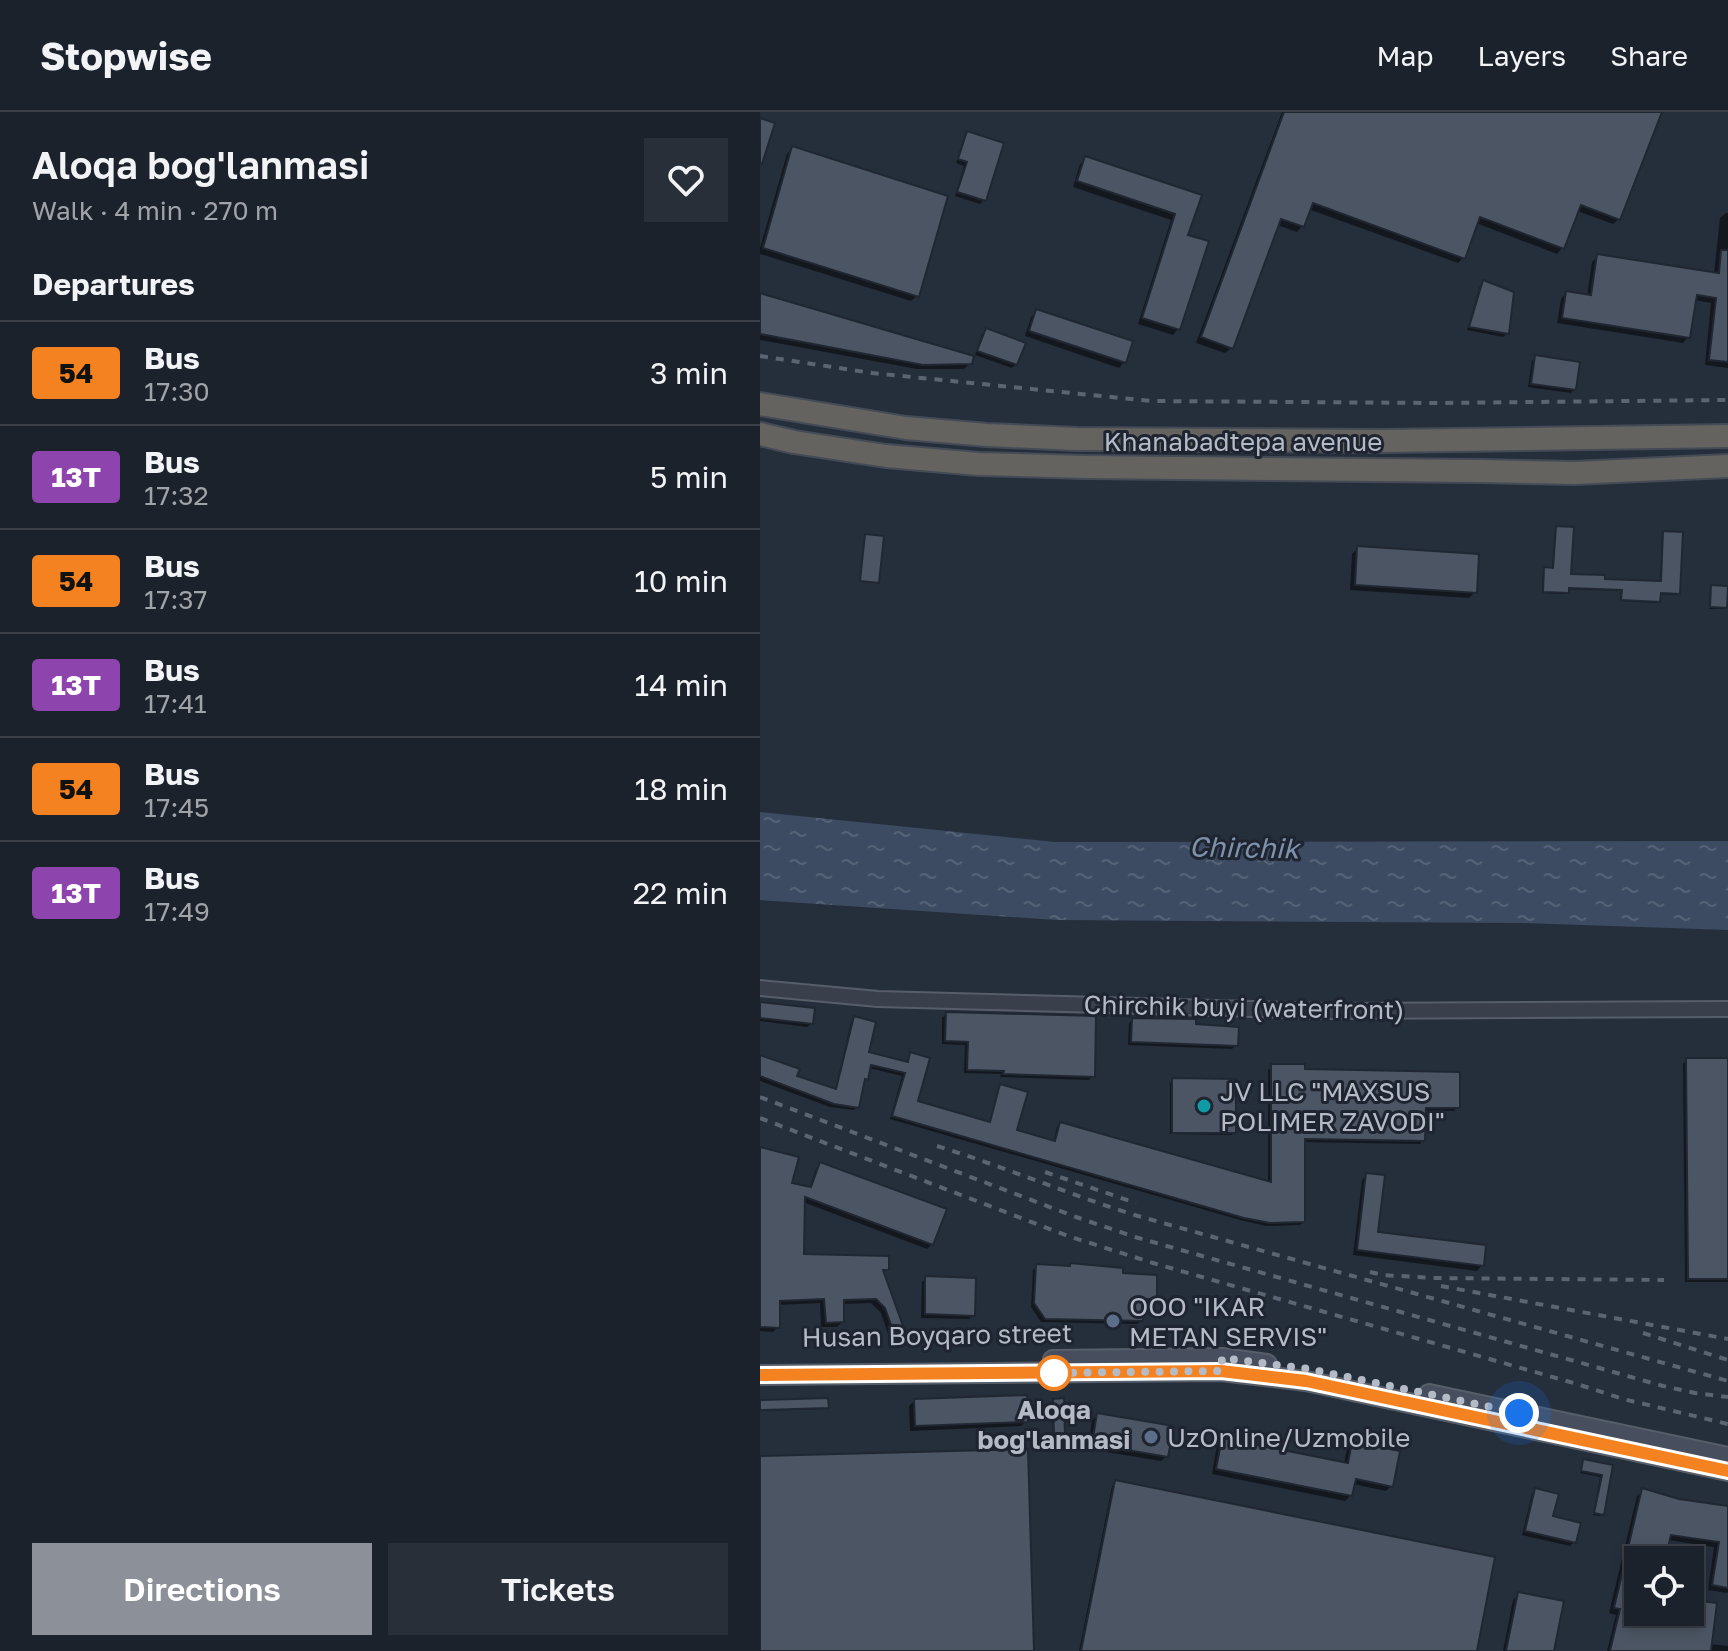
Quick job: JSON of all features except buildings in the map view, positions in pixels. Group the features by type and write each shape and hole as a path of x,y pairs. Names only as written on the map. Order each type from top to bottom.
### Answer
{"highway":[{"name":"Khanabadtepa avenue","path":"760,404 906,428 1077,439 1351,441 1728,436"},
{"name":"Khanabadtepa avenue","path":"760,434 886,456 979,464 1574,473 1728,466"}],"main road":[{"name":"Husan Boyqaro street","path":"760,1363 1222,1365 1309,1369 1728,1457"},
{"name":"Husan Boyqaro street","path":"760,1375 1222,1365 1728,1471"}],"street":[{"name":"Chirchik buyi (waterfront)","path":"760,988 878,999 1331,1011 1728,1009"}],"water":[{"name":"Chirchik","path":"760,812 1055,842 1728,841 1728,930 1521,923 1056,920 760,900"}],"railway":[{"path":"760,356 872,373 1151,401 1437,403 1728,400"},
{"path":"760,1097 1135,1237 1663,1386 1728,1397"},
{"path":"760,1118 1068,1236 1153,1263 1623,1399 1728,1424"},
{"path":"937,1146 1138,1216 1728,1381"},
{"path":"1045,1172 1136,1203"},
{"path":"1370,1272 1433,1278 1664,1280"},
{"path":"1441,1286 1728,1339"},
{"path":"1643,1333 1728,1360"}],"bus line":[{"name":"54","path":"760,1375 1221,1371 1306,1381 1728,1471"}],"place":[{"name":"JV LLC \"MAXSUS POLIMER ZAVODI\"","path":"1204,1106"},
{"name":"OOO \"IKAR METAN SERVIS\"","path":"1113,1321"},
{"name":"Aloqa bog'lanmasi","path":"1054,1373"},
{"name":"UzOnline/Uzmobile","path":"1151,1437"}],"route":[{"path":"1054,1373 1042,1373 1221,1371 1222,1358 1309,1369 1519,1413"}]}
